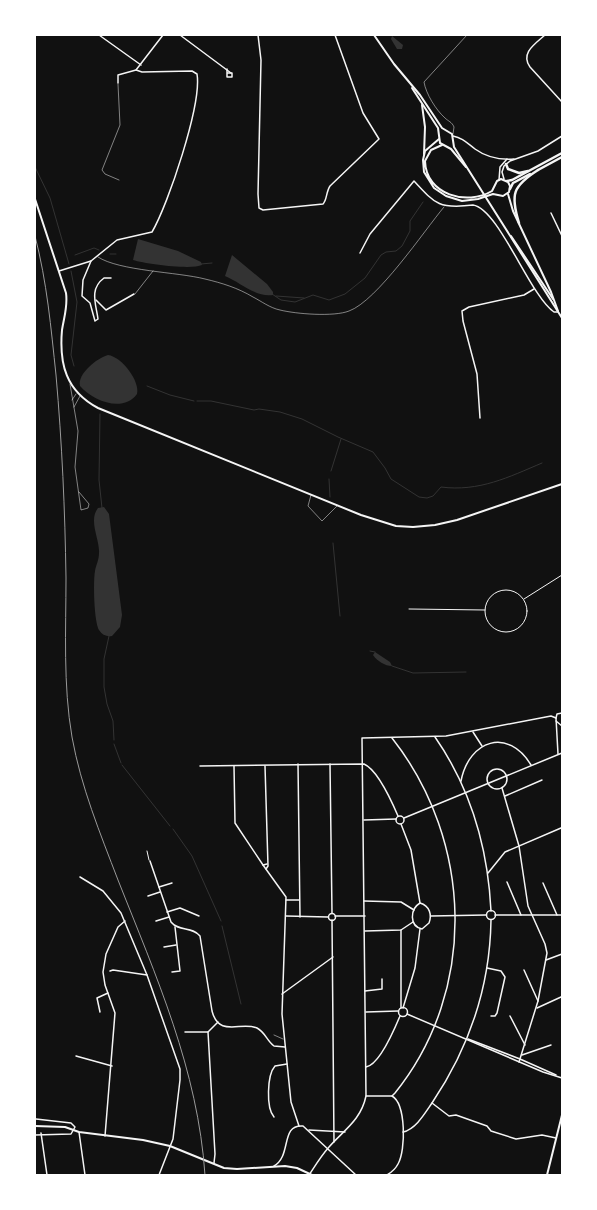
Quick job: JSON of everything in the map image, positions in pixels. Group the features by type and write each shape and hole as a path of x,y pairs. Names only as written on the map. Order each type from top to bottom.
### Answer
{"highway":[{"path":"506,180 512,180 562,153"},
{"path":"510,189 513,183 562,157"},
{"path":"506,164 508,169 516,173 522,173 534,168"},
{"path":"519,223 515,211 514,194 520,183 538,170"}],"main road":[{"path":"374,35 394,64 420,95 445,131 453,135 452,144 562,318"},
{"path":"412,86 438,128 442,145"},
{"path":"421,102 425,127 424,155 422,164 426,176 434,188 446,196 456,200 467,201 478,200 494,194 503,196 508,194"},
{"path":"424,155 427,149 445,131"},
{"path":"445,146 452,144"},
{"path":"468,169 453,151 442,145 431,150 425,162 428,173 439,189 452,196 465,198 487,194 492,191 499,180 506,180 510,189 508,200 556,304 558,312"},
{"path":"494,186 498,195"},
{"path":"35,199 60,271 67,297 62,344 64,363 70,383 77,393 104,411 338,506 384,523 405,527 427,527 457,520 562,484"},
{"path":"510,235 556,304"},
{"path":"547,1175 562,1115"},
{"path":"35,1126 64,1127 79,1132 143,1140 170,1146 213,1164 236,1169 274,1166 292,1167 312,1175"}],"street":[{"path":"99,35 141,65"},
{"path":"118,83 119,74 131,73 136,70 163,35"},
{"path":"180,35 227,69 233,76 230,78 227,77 227,69"},
{"path":"258,35 261,60 258,194 259,208 264,210 323,204 325,202 326,192 330,186 379,139 363,113 335,35"},
{"path":"545,35 528,52 527,61 530,67 562,102"},
{"path":"60,271 91,262 118,240 148,233 153,230 173,182 196,104 198,84 196,72 142,72 136,70"},
{"path":"453,135 464,140 474,149 487,156 516,159"},
{"path":"506,180 502,172 506,164 538,151 562,136"},
{"path":"499,180 500,167 508,159"},
{"path":"360,253 370,234 414,181 429,196 444,207 477,206 506,238 514,254 548,308 554,312 558,312"},
{"path":"551,213 562,236"},
{"path":"506,238 510,235"},
{"path":"91,262 83,280 82,296 90,303 95,321 98,319 94,290 104,278 111,278"},
{"path":"480,418 476,374 462,311 469,307 524,295 535,288"},
{"path":"95,299 106,310 134,294"},
{"path":"524,599 562,575"},
{"path":"498,591 512,591 524,599 527,608 526,617 521,625 512,631 501,631 493,627 488,621 485,610 490,598 498,591"},
{"path":"409,609 485,610"},
{"path":"558,754 556,720 558,714 562,713"},
{"path":"309,1175 328,1148 345,1132 361,1112 366,1096 362,738 435,737 473,732 551,716 562,726"},
{"path":"473,732 482,746"},
{"path":"435,737 450,759 466,792 478,826 488,873 491,911 495,915 562,915"},
{"path":"391,1096 400,1087 417,1062 435,1025 445,995 451,969 456,916 450,862 441,828 433,806 408,759 392,738"},
{"path":"461,782 467,760 482,746 493,743 510,745 522,753 531,765"},
{"path":"200,766 363,764 370,768 379,779 398,816 404,818 562,753"},
{"path":"298,764 300,917"},
{"path":"330,764 332,913 335,916 365,916"},
{"path":"265,765 266,864 268,866 266,869"},
{"path":"234,766 235,823 284,894 286,900 282,994 284,1039 291,1102 299,1126"},
{"path":"500,769 507,775 506,784 502,788 494,789 488,783 488,774 493,770 500,769"},
{"path":"504,796 542,780"},
{"path":"502,788 519,846 526,897 545,944 546,960 538,1001 519,1062"},
{"path":"400,824 404,822 404,818"},
{"path":"363,820 396,819"},
{"path":"396,819 400,824 411,850 420,904"},
{"path":"488,873 501,855 561,828"},
{"path":"146,851 167,912 175,926 174,930 180,971 172,972"},
{"path":"80,877 106,894 119,909 146,976 180,1073 173,1139 159,1175"},
{"path":"507,882 521,915"},
{"path":"159,887 172,883"},
{"path":"543,883 557,915"},
{"path":"148,896 160,892"},
{"path":"286,900 299,900"},
{"path":"364,901 401,902 414,910"},
{"path":"420,904 414,910 413,922 420,929"},
{"path":"420,904 426,906 431,916 427,926 420,929"},
{"path":"167,912 180,908 198,916"},
{"path":"431,916 486,915 491,911"},
{"path":"328,917 332,913"},
{"path":"486,915 487,918 491,920"},
{"path":"403,1132 414,1126 432,1104 449,1077 468,1039 480,999 487,968 491,920 495,915"},
{"path":"286,916 328,917 332,920"},
{"path":"334,1142 332,920 335,916"},
{"path":"156,921 169,917"},
{"path":"105,1136 112,1066 115,1013 104,979 103,965 118,927 124,921"},
{"path":"365,932 401,930 413,922"},
{"path":"175,926 193,930 200,936 212,1011 218,1022 228,1027 255,1027 262,1032 271,1044 285,1047"},
{"path":"366,1012 398,1012 402,1008 415,968 420,929"},
{"path":"401,930 402,1008"},
{"path":"164,947 176,944"},
{"path":"546,960 562,954"},
{"path":"282,994 333,957"},
{"path":"487,968 501,971 505,977 497,1013 491,1016"},
{"path":"110,971 113,970 146,976"},
{"path":"524,970 538,1001"},
{"path":"365,991 382,989 382,978"},
{"path":"100,1012 98,998 108,993"},
{"path":"536,1008 561,997"},
{"path":"402,1008 406,1010 407,1014 520,1059 556,1076"},
{"path":"398,1012 400,1016"},
{"path":"400,1016 407,1014"},
{"path":"366,1067 372,1065 383,1050 400,1016"},
{"path":"510,1016 525,1046"},
{"path":"185,1032 208,1032 218,1022"},
{"path":"208,1032 215,1154 213,1164"},
{"path":"468,1039 526,1065 562,1078"},
{"path":"522,1055 551,1045"},
{"path":"76,1056 112,1066"},
{"path":"274,1116 269,1106 270,1075 275,1066 287,1064"},
{"path":"366,1096 395,1097 400,1109 403,1132 400,1159 395,1168 387,1175"},
{"path":"432,1104 449,1116 456,1115 475,1121 487,1126 491,1130 516,1139 542,1135 556,1138"},
{"path":"35,1135 71,1134 74,1125 72,1123 36,1120"},
{"path":"274,1166 283,1157 288,1134 293,1128 303,1126 356,1175"},
{"path":"308,1130 345,1132"},
{"path":"79,1132 85,1175"},
{"path":"41,1134 47,1175"}],"lane":[{"path":"453,135 454,127 428,95 424,82 467,35"},
{"path":"118,83 120,125 102,170 105,174 119,180"},
{"path":"98,257 111,262 154,271 191,276 221,283 278,310 321,313 344,312 358,306 372,295 410,251 444,207"},
{"path":"134,294 149,279 154,271"},
{"path":"70,383 73,409 78,431 75,467 78,492 81,510 85,510 88,508 89,504 78,492"},
{"path":"72,400 77,393"},
{"path":"73,409 75,403 81,396"},
{"path":"311,494 308,500 308,506 322,521 338,506"},
{"path":"274,1035 284,1039"}],"shaded area":[{"path":"392,36 403,45 402,49 397,49 391,39"},
{"path":"138,239 178,251 201,262 202,265 179,267 133,260"},
{"path":"232,255 267,284 273,292 273,295 254,292 225,276"},
{"path":"108,355 119,360 129,370 136,383 137,394 131,400 124,403 108,403 100,400 92,396 80,386 80,381 89,367 99,359"},
{"path":"104,507 109,514 122,615 120,627 112,636 106,636 100,632 97,625 94,601 94,576 99,558 99,548 94,519 98,508"},
{"path":"375,652 390,662 392,666 379,661 373,655"}],"waterway":[{"path":"35,167 50,198 69,264"},
{"path":"272,294 281,300 295,302 313,295 329,300 345,294 365,278 381,255 386,252 396,251 402,246 410,231 410,221 423,202"},
{"path":"75,255 94,248 99,250"},
{"path":"110,254 116,254"},
{"path":"201,264 212,263"},
{"path":"71,271 77,302 71,355 74,366"},
{"path":"276,296 304,298"},
{"path":"147,386 170,395 194,401"},
{"path":"197,401 211,401 254,410 259,409 280,412 302,419 373,452 391,479 419,497 427,498 433,496 441,487 468,487 493,482 542,463"},
{"path":"100,414 99,480 102,508"},
{"path":"331,471 341,439"},
{"path":"329,479 330,497"},
{"path":"333,543 340,616"},
{"path":"109,636 104,659 104,687 107,704 113,721 114,740"},
{"path":"370,651 375,652"},
{"path":"392,666 413,673 466,672"},
{"path":"114,744 121,763"},
{"path":"122,765 170,826"},
{"path":"173,829 192,856 221,921"},
{"path":"222,926 241,1004"}],"railway":[{"path":"35,236 43,271 48,305 56,375 62,451 66,578 66,678 72,737 80,774 104,845 147,952 173,1024 194,1098 201,1136 205,1175"}]}
